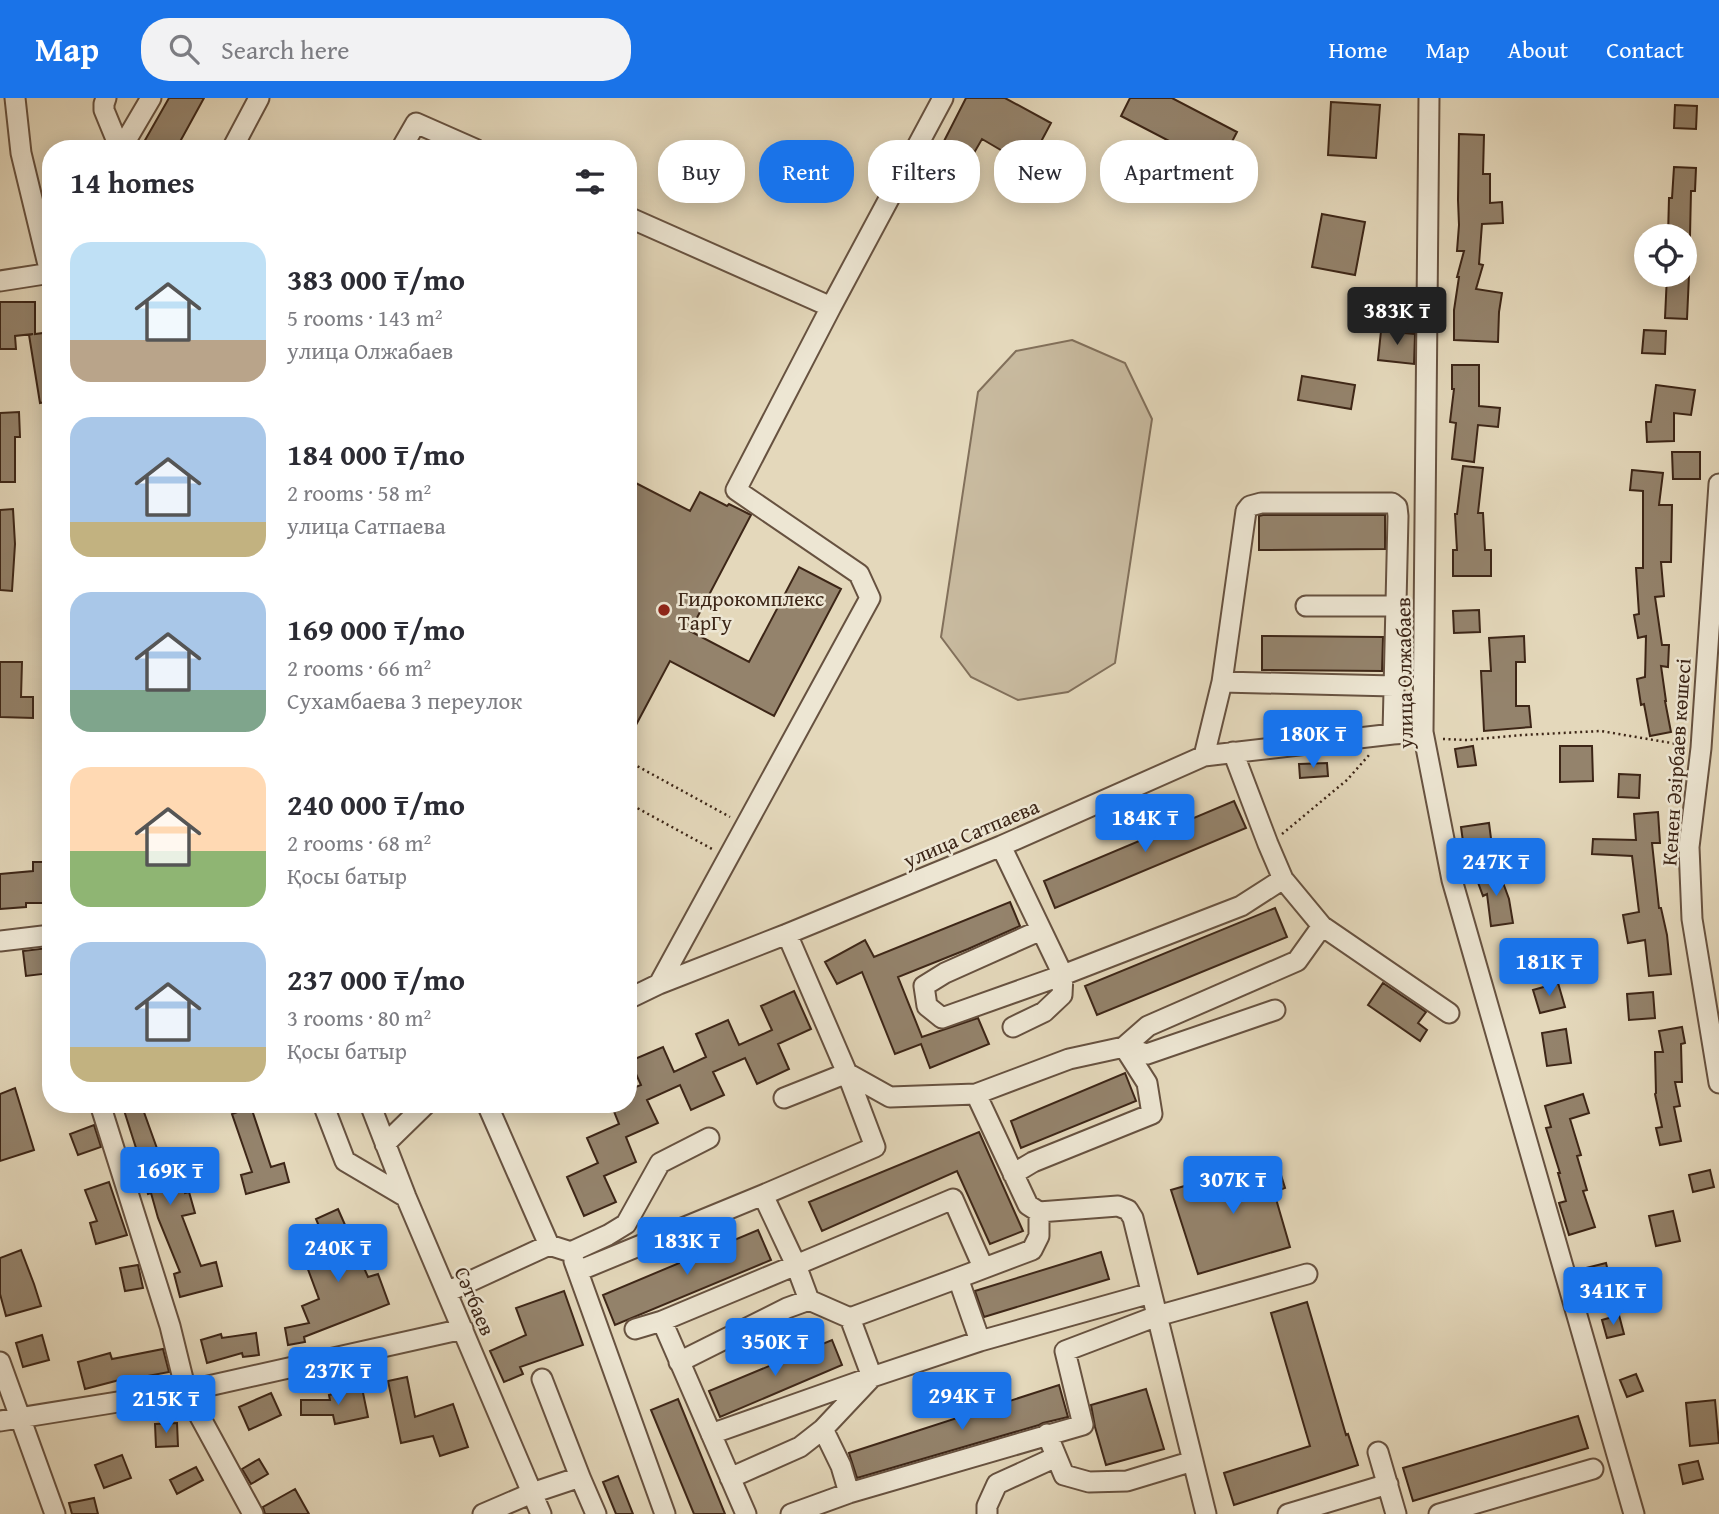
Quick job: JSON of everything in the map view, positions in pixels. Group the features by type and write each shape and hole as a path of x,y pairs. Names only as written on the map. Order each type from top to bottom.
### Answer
{"street":[{"path":"15,98 21,153 42,241"},
{"path":"106,98 104,110 117,140"},
{"path":"126,140 151,98"},
{"path":"237,140 260,98"},
{"path":"659,985 870,598 859,574 736,490 943,98"},
{"name":"улица Олжабаев","path":"1429,98 1423,732 1452,880 1634,1514"},
{"path":"406,140 416,123 455,140"},
{"path":"637,221 831,307"},
{"path":"0,281 42,276"},
{"name":"Кенен Әзірбаев көшесі","path":"1719,484 1700,748 1689,847 1692,919 1719,1083"},
{"path":"1204,757 1222,682 1246,511 1250,506 1261,503 1392,503 1397,507 1393,734"},
{"path":"1306,606 1396,606"},
{"path":"1222,682 1394,686"},
{"name":"улица Сатпаева","path":"637,995 1001,846 1204,757 1423,732"},
{"path":"1233,752 1283,878 1322,926 1450,1013"},
{"path":"1001,846 1063,975 1062,995 1044,1012 1013,1027"},
{"path":"1041,930 945,972 924,986 927,1006 942,1018 1063,975 1241,905 1283,878"},
{"path":"847,1073 890,1097 976,1094 1069,1059 1124,1047 1148,1026 1297,961 1322,926"},
{"path":"574,1262 763,1195 875,1147 847,1073 787,934"},
{"path":"0,941 42,940"},
{"path":"1124,1047 1147,1054 1275,1010"},
{"path":"1013,1174 1033,1162 1152,1114 1147,1083 1124,1047"},
{"path":"784,1098 847,1073"},
{"path":"976,1094 1028,1205 1040,1212 1118,1206 1128,1210 1133,1218 1206,1514"},
{"path":"103,1113 170,1326 186,1391 253,1514"},
{"path":"326,1113 345,1161 406,1197"},
{"name":"Сәтбаев","path":"373,1113 406,1197 541,1514"},
{"path":"385,1144 417,1113"},
{"path":"491,1113 549,1245 574,1262 665,1514"},
{"path":"574,1262 626,1224 660,1163 709,1138"},
{"path":"763,1195 796,1265 809,1300"},
{"path":"635,1329 662,1321 953,1199 983,1267"},
{"path":"679,1362 787,1308 809,1300 850,1318 1032,1250 1039,1236 1040,1212"},
{"path":"447,1292 549,1245"},
{"path":"791,1514 849,1493 1083,1425 1065,1351 1157,1316 1307,1274"},
{"path":"958,1279 980,1341"},
{"path":"711,1434 980,1341 1151,1293"},
{"path":"850,1318 872,1377"},
{"path":"662,1321 746,1514"},
{"path":"10,1420 186,1391 463,1329"},
{"path":"0,1362 10,1420 55,1514"},
{"path":"730,1478 800,1447 823,1429 872,1377"},
{"path":"541,1379 596,1514"},
{"path":"823,1429 841,1466 849,1493"},
{"path":"1047,1434 1064,1475 1089,1482 1127,1481 1193,1461"},
{"path":"1378,1452 1396,1514"},
{"path":"987,1514 986,1506 997,1484 1056,1457"},
{"path":"1439,1514 1593,1469"},
{"path":"483,1514 532,1493 580,1477"},
{"path":"1288,1514 1388,1484"}],"path":[{"path":"1423,732 1443,739 1467,740 1601,731 1700,748"},
{"path":"1268,844 1321,803 1393,734"},
{"path":"637,766 738,821"},
{"path":"637,808 720,853"}],"shaded area":[{"path":"1072,340 1125,363 1152,419 1115,663 1068,692 1018,700 971,677 941,637 978,392 1016,351"}],"building":[{"path":"169,98 204,98 181,140 145,140"},
{"path":"966,98 1005,98 1051,123 1042,140 994,140 994,146 982,139 980,142 980,140 945,140"},
{"path":"1130,98 1172,98 1237,132 1233,140 1167,140 1121,116"},
{"path":"1331,102 1380,105 1376,158 1328,155"},
{"path":"1675,105 1697,106 1696,129 1674,128"},
{"path":"1459,134 1484,135 1483,174 1490,174 1490,203 1502,202 1503,223 1482,224 1479,264 1483,265 1476,289 1502,293 1498,342 1454,340 1457,277 1464,251 1457,251"},
{"path":"1674,167 1696,168 1695,191 1691,191 1690,224 1668,224 1669,198 1672,198"},
{"path":"1322,214 1365,222 1355,275 1312,267"},
{"path":"1666,287 1688,287 1687,319 1665,318"},
{"path":"0,302 35,302 35,334 42,333 42,403 29,335 33,334 15,336 16,349 0,349"},
{"path":"1644,330 1666,331 1665,354 1642,353"},
{"path":"1381,331 1415,334 1414,364 1378,360"},
{"path":"1452,365 1479,365 1479,406 1500,408 1498,427 1478,425 1474,462 1452,459 1456,423 1450,422 1454,389"},
{"path":"1302,376 1355,385 1351,409 1298,400"},
{"path":"1656,385 1695,390 1691,415 1674,413 1674,441 1647,442 1646,422 1651,422"},
{"path":"19,412 20,437 15,437 15,482 0,482 0,413"},
{"path":"1672,452 1700,452 1700,479 1673,479"},
{"path":"1463,466 1483,468 1478,513 1483,513 1485,550 1491,550 1491,576 1453,576 1453,550 1457,550 1455,514"},
{"path":"1632,470 1663,473 1659,505 1672,505 1671,562 1661,562 1664,596 1655,597 1662,645 1669,645 1668,667 1661,666 1671,732 1650,736 1637,679 1645,677 1646,636 1638,638 1634,615 1639,614 1636,568 1643,568 1643,491 1630,490"},
{"name":"Гидрокомплекс ТарГу","path":"637,484 690,511 700,492 751,515 690,631 749,662 799,567 841,589 774,716 670,661 637,723"},
{"path":"13,509 15,544 12,591 0,590 0,510"},
{"path":"1385,515 1385,549 1259,550 1259,516"},
{"path":"1479,610 1480,632 1454,633 1453,611"},
{"path":"1262,636 1383,637 1382,671 1262,670"},
{"path":"1524,636 1525,662 1516,662 1516,706 1529,706 1531,727 1484,731 1481,671 1491,671 1489,638"},
{"path":"0,662 22,662 21,697 33,697 33,718 0,717"},
{"path":"1473,746 1476,765 1458,767 1455,749"},
{"path":"1560,746 1592,746 1593,781 1560,782"},
{"path":"1327,763 1328,776 1300,778 1299,764"},
{"path":"1619,774 1640,775 1639,798 1618,797"},
{"path":"1234,801 1246,828 1055,908 1044,881"},
{"path":"1658,812 1660,843 1652,843 1659,908 1667,935 1671,974 1649,976 1645,940 1628,943 1623,915 1639,912 1632,856 1592,854 1593,839 1636,840 1634,814"},
{"path":"1489,823 1492,846 1464,849 1461,827"},
{"path":"33,862 42,862 42,903 26,903 26,907 0,909 0,874 33,871"},
{"path":"1498,869 1509,899 1513,923 1491,926 1487,894 1483,896 1476,877"},
{"path":"1010,902 1020,926 898,977 922,1037 978,1018 989,1044 930,1068 921,1044 895,1054 862,972 837,984 825,962 865,940 874,957"},
{"path":"1275,908 1287,937 1097,1015 1085,986"},
{"path":"1538,945 1541,964 1518,968 1515,948"},
{"path":"42,949 42,974 26,976 23,951"},
{"path":"1383,983 1426,1012 1418,1023 1427,1030 1420,1041 1368,1005"},
{"path":"1558,983 1565,1007 1540,1013 1533,990"},
{"path":"794,991 811,1029 778,1044 789,1069 757,1084 745,1058 713,1072 724,1095 691,1110 680,1085 647,1100 658,1123 626,1137 636,1162 604,1176 616,1202 584,1216 567,1177 598,1163 587,1138 619,1124 615,1113 637,1113 637,1087 641,1085 637,1076 637,1058 663,1047 674,1072 706,1057 696,1034 728,1020 739,1045 772,1030 761,1006"},
{"path":"1653,992 1655,1018 1629,1020 1627,994"},
{"path":"1682,1027 1685,1043 1681,1044 1682,1082 1675,1082 1680,1106 1674,1107 1681,1141 1660,1145 1656,1128 1662,1127 1655,1094 1655,1052 1663,1052 1659,1031"},
{"path":"1566,1029 1571,1063 1547,1066 1542,1033"},
{"path":"1125,1073 1136,1101 1021,1148 1011,1121"},
{"path":"15,1088 34,1150 0,1161 0,1094"},
{"path":"1583,1094 1589,1113 1570,1119 1581,1155 1577,1156 1587,1190 1583,1191 1595,1227 1569,1235 1559,1203 1566,1201 1546,1128 1551,1127 1545,1106"},
{"path":"125,1113 144,1113 163,1165 176,1161 185,1193 189,1192 195,1213 182,1216 201,1266 216,1262 222,1286 180,1297 174,1274 180,1272 151,1193 148,1194"},
{"path":"253,1113 271,1167 284,1163 289,1182 246,1194 241,1175 252,1172 232,1114"},
{"path":"94,1125 101,1147 78,1155 70,1134"},
{"path":"979,1132 1023,1231 990,1244 957,1171 822,1231 809,1202"},
{"path":"1276,1159 1285,1188 1274,1192 1290,1247 1198,1274 1171,1190"},
{"path":"1710,1170 1714,1187 1693,1192 1689,1175"},
{"path":"109,1182 127,1235 96,1244 90,1223 97,1221 85,1190"},
{"path":"338,1209 368,1277 378,1274 389,1304 304,1337 305,1342 288,1345 285,1328 309,1323 302,1306 319,1299 306,1264 331,1255 316,1219"},
{"path":"1673,1211 1680,1241 1656,1246 1649,1216"},
{"path":"758,1230 771,1260 615,1325 603,1295"},
{"path":"21,1250 41,1306 6,1316 0,1294 0,1258"},
{"path":"1101,1252 1109,1279 984,1317 975,1291"},
{"path":"1606,1263 1610,1280 1586,1286 1582,1269"},
{"path":"138,1265 143,1288 125,1291 120,1268"},
{"path":"564,1291 583,1345 520,1367 523,1374 504,1382 490,1351 526,1335 516,1308"},
{"path":"1307,1302 1346,1435 1348,1434 1358,1465 1234,1505 1224,1473 1310,1446 1271,1313"},
{"path":"1619,1315 1624,1334 1607,1338 1602,1320"},
{"path":"256,1333 259,1355 243,1357 242,1353 207,1363 201,1340 221,1334 222,1338"},
{"path":"42,1335 49,1360 23,1367 16,1343"},
{"path":"832,1340 842,1365 720,1417 709,1391"},
{"path":"163,1349 169,1372 132,1379 131,1377 85,1389 78,1362 110,1353 112,1359"},
{"path":"1636,1374 1643,1391 1627,1397 1620,1380"},
{"path":"407,1377 415,1417 453,1404 468,1447 440,1456 433,1436 401,1443 388,1381"},
{"path":"1059,1385 1068,1417 857,1478 849,1453"},
{"path":"362,1388 368,1417 335,1424 333,1415 301,1415 301,1400 330,1400 329,1395"},
{"path":"1146,1389 1164,1449 1106,1465 1091,1405"},
{"path":"271,1393 281,1415 249,1430 239,1407"},
{"path":"678,1399 725,1514 694,1514 651,1410"},
{"path":"1715,1400 1719,1443 1690,1446 1686,1403"},
{"path":"1578,1416 1588,1448 1413,1501 1403,1468"},
{"path":"177,1423 178,1446 156,1447 155,1424"},
{"path":"122,1455 131,1478 104,1488 95,1465"},
{"path":"259,1459 268,1474 251,1484 242,1469"},
{"path":"1698,1461 1703,1479 1683,1484 1679,1465"},
{"path":"196,1467 203,1480 177,1494 170,1480"},
{"path":"618,1476 633,1514 616,1514 603,1482"},
{"path":"295,1489 309,1514 265,1514 263,1507"},
{"path":"94,1498 98,1514 72,1514 69,1503"}],"place":[{"name":"Гидрокомплекс ТарГу","path":"664,610"}]}
